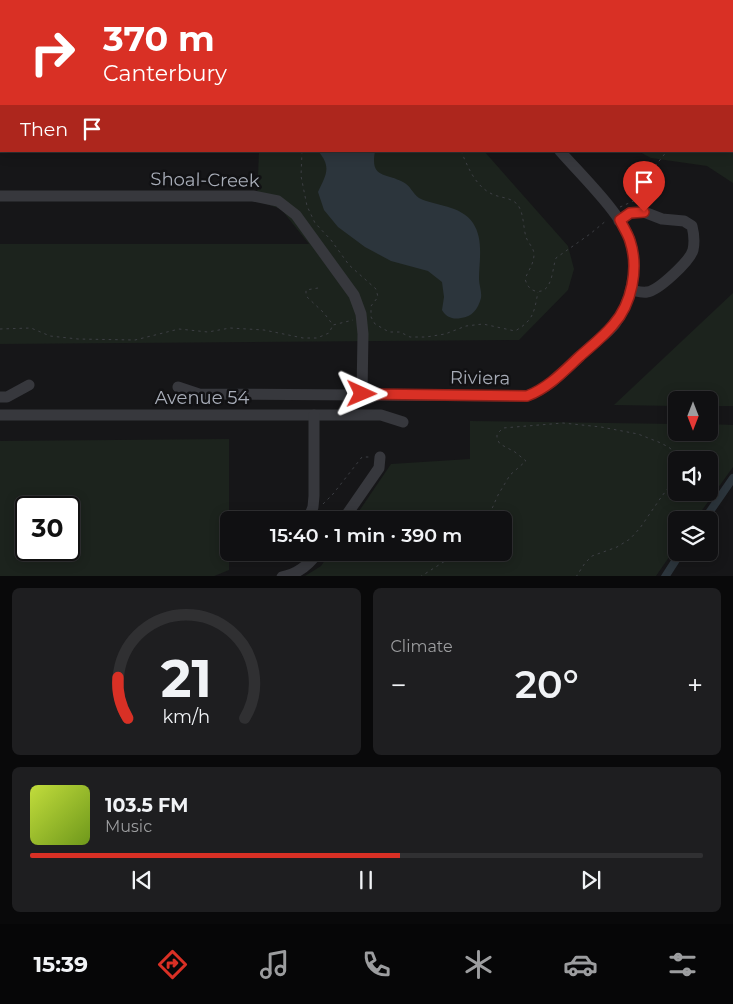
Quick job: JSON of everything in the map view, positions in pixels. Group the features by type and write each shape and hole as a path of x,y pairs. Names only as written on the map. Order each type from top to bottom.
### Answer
{"street":[{"name":"Riviera","path":"178,387 198,394 527,396 540,391 614,325 631,290 634,266 630,240 616,217 561,152"},
{"name":"Shoal-Creek","path":"0,196 253,196 278,201 296,215 354,295 360,314 362,334 362,394"},
{"path":"616,217 644,212 662,218 684,221 692,226 694,238 693,252 686,263 656,288 647,292 631,290"},
{"path":"0,397 7,397 28,385"},
{"name":"Avenue 54","path":"0,415 381,415 403,422"},
{"path":"311,511 314,496 314,415"},
{"path":"349,511 380,468 380,456"},
{"path":"282,576 293,575 312,561"}],"path":[{"path":"302,152 301,176 307,206 315,223 349,265 376,289 378,297 371,306 354,320 333,325"},
{"path":"461,152 469,170 481,186 492,195 510,199 518,204 526,238 534,252 533,264 525,279 528,286 538,292"},
{"path":"538,292 551,283 556,258 616,217 620,207 645,196 656,165 666,152"},
{"path":"318,288 306,290 306,296 324,313 333,325"},
{"path":"371,306 371,317 374,324 389,332 400,332 410,337 445,334 466,326 483,324 515,331 529,323 535,308 538,292"},
{"path":"0,329 31,328 50,336 78,339 135,340 179,329 208,332 230,328 264,330 303,338 317,338 329,333 333,325"},
{"path":"491,511 510,475 526,462 515,452 500,444 497,434 503,428 563,423 601,427 638,434 662,443 672,451"},
{"path":"321,505 333,494 362,457 380,456"},
{"path":"576,576 592,556 617,547 630,539 668,488"},
{"path":"420,576 445,561"}],"shaded area":[{"path":"259,152 485,152 568,246 574,269 568,290 519,340 0,344 0,244 309,244 281,209 257,201"},
{"path":"319,152 375,152 375,166 380,173 405,183 419,198 425,201 455,209 468,217 479,236 480,243 479,279 481,298 474,312 458,319 448,316 442,310 444,297 442,282 428,271 391,261 365,247 338,227 324,210 318,192 326,171 325,162"},
{"path":"640,152 733,152 733,183 707,166 651,158"},
{"path":"733,293 733,406 718,406 718,391 668,391 668,406 614,405"},
{"path":"470,421 668,424 668,441 718,441 718,424 733,425 733,467 718,488 718,451 668,451 668,501 709,501 701,511 668,511 668,559 656,576 305,576 321,566 324,561 512,561 512,511 359,511 391,464 470,459"},
{"path":"229,439 229,511 220,511 220,561 229,561 229,570 214,576 0,576 0,441"}],"waterway":[{"path":"710,511 733,478"},
{"path":"666,576 675,561"}],"route":[{"path":"362,394 527,396 540,391 614,325 631,290 634,266 630,240 620,220 630,213 644,212"}]}
